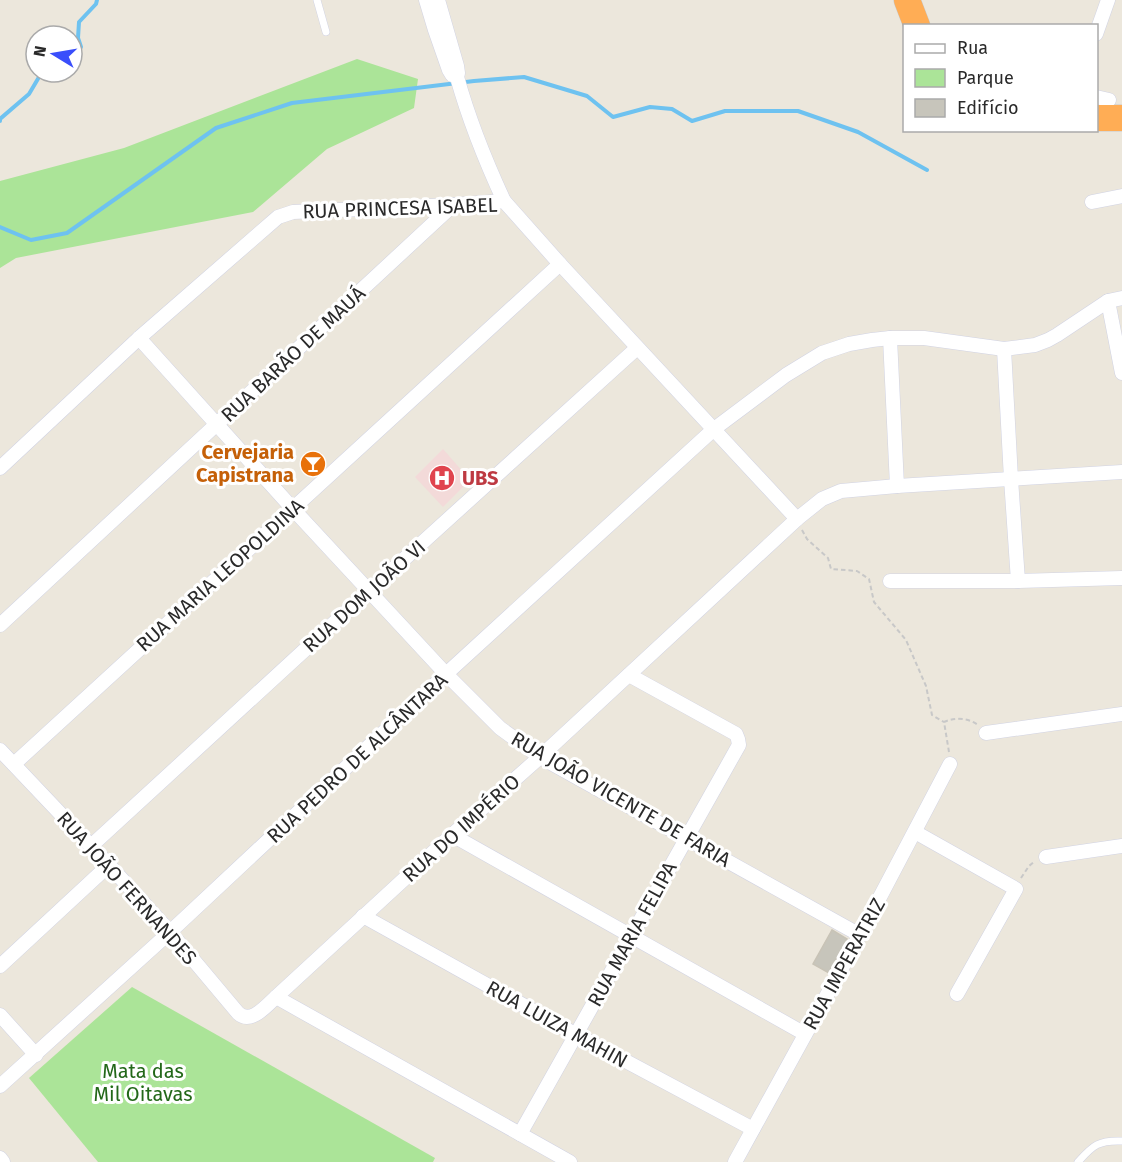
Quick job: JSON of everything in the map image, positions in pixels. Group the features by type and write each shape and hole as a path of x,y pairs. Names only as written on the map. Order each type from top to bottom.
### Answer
{"highway":[{"path":"907,0 916,24"}],"street":[{"path":"426,0 449,70 459,83"},
{"path":"438,0 457,66 459,83 477,140 504,201"},
{"path":"1098,28 1108,0"},
{"path":"1092,202 1122,196"},
{"name":"RUA PRINCESA ISABEL","path":"0,468 139,338 281,215 293,212 504,201 797,519"},
{"name":"RUA BARÃO DE MAUÁ","path":"0,625 453,205"},
{"name":"RUA MARIA LEOPOLDINA","path":"14,764 560,264"},
{"path":"1115,299 1122,373"},
{"name":"RUA PEDRO DE ALCÂNTARA","path":"0,1086 714,429 786,375 822,353 849,344 890,338 924,338 1004,349 1026,346 1048,340 1115,299"},
{"name":"RUA JOÃO VICENTE DE FARIA","path":"139,338 293,509 446,674 500,728 540,757 860,935"},
{"path":"890,338 897,486"},
{"name":"RUA DOM JOÃO VI","path":"91,846 638,348"},
{"path":"1004,349 1018,580"},
{"name":"RUA DO IMPÉRIO","path":"256,1014 817,503 834,493 897,486 1122,472"},
{"path":"890,581 1122,578"},
{"name":"RUA MARIA FELIPA","path":"520,1134 738,745 736,734 629,675"},
{"path":"986,733 1122,714"},
{"name":"RUA JOÃO FERNANDES","path":"0,750 170,932 239,1015 247,1018 256,1014"},
{"name":"RUA IMPERATRIZ","path":"735,1162 860,935 950,764"},
{"path":"915,832 1016,889 957,994"},
{"path":"452,835 805,1034"},
{"path":"1046,857 1122,846"},
{"path":"0,966 109,865"},
{"name":"RUA LUIZA MAHIN","path":"363,916 575,1035 753,1129"},
{"path":"276,997 570,1162"},
{"path":"0,1015 36,1055"},
{"path":"0,1158 3,1162"}],"lane":[{"path":"317,0 326,32"},
{"path":"1078,1162 1095,1145 1122,1141"}],"path":[{"path":"797,519 807,539 828,558 831,569 857,571 869,579 874,602 906,640 926,686 932,715 944,722"},
{"path":"944,722 951,719 965,719 975,722 986,733"},
{"path":"944,722 950,764"},
{"path":"1016,889 1029,866 1046,857"}],"shaded area":[{"name":"UBS","path":"443,449 470,480 443,507 415,477"}],"green space":[{"path":"357,59 418,79 414,108 327,149 253,212 16,258 0,268 0,181 124,148"},
{"name":"Mata das Mil Oitavas","path":"132,987 435,1158 433,1162 98,1162 29,1078"}],"building":[{"path":"832,930 847,939 829,973 813,964"}],"waterway":[{"path":"79,24 97,0"},
{"path":"0,227 31,240 67,233 216,128 292,103 524,77 587,96 613,117 650,107 672,109 692,121 725,111 798,111 858,132 927,170"},
{"path":"0,121 29,94 35,84"}],"place":[{"name":"Cervejaria Capistrana","path":"313,464"},
{"name":"UBS","path":"442,478"}]}
